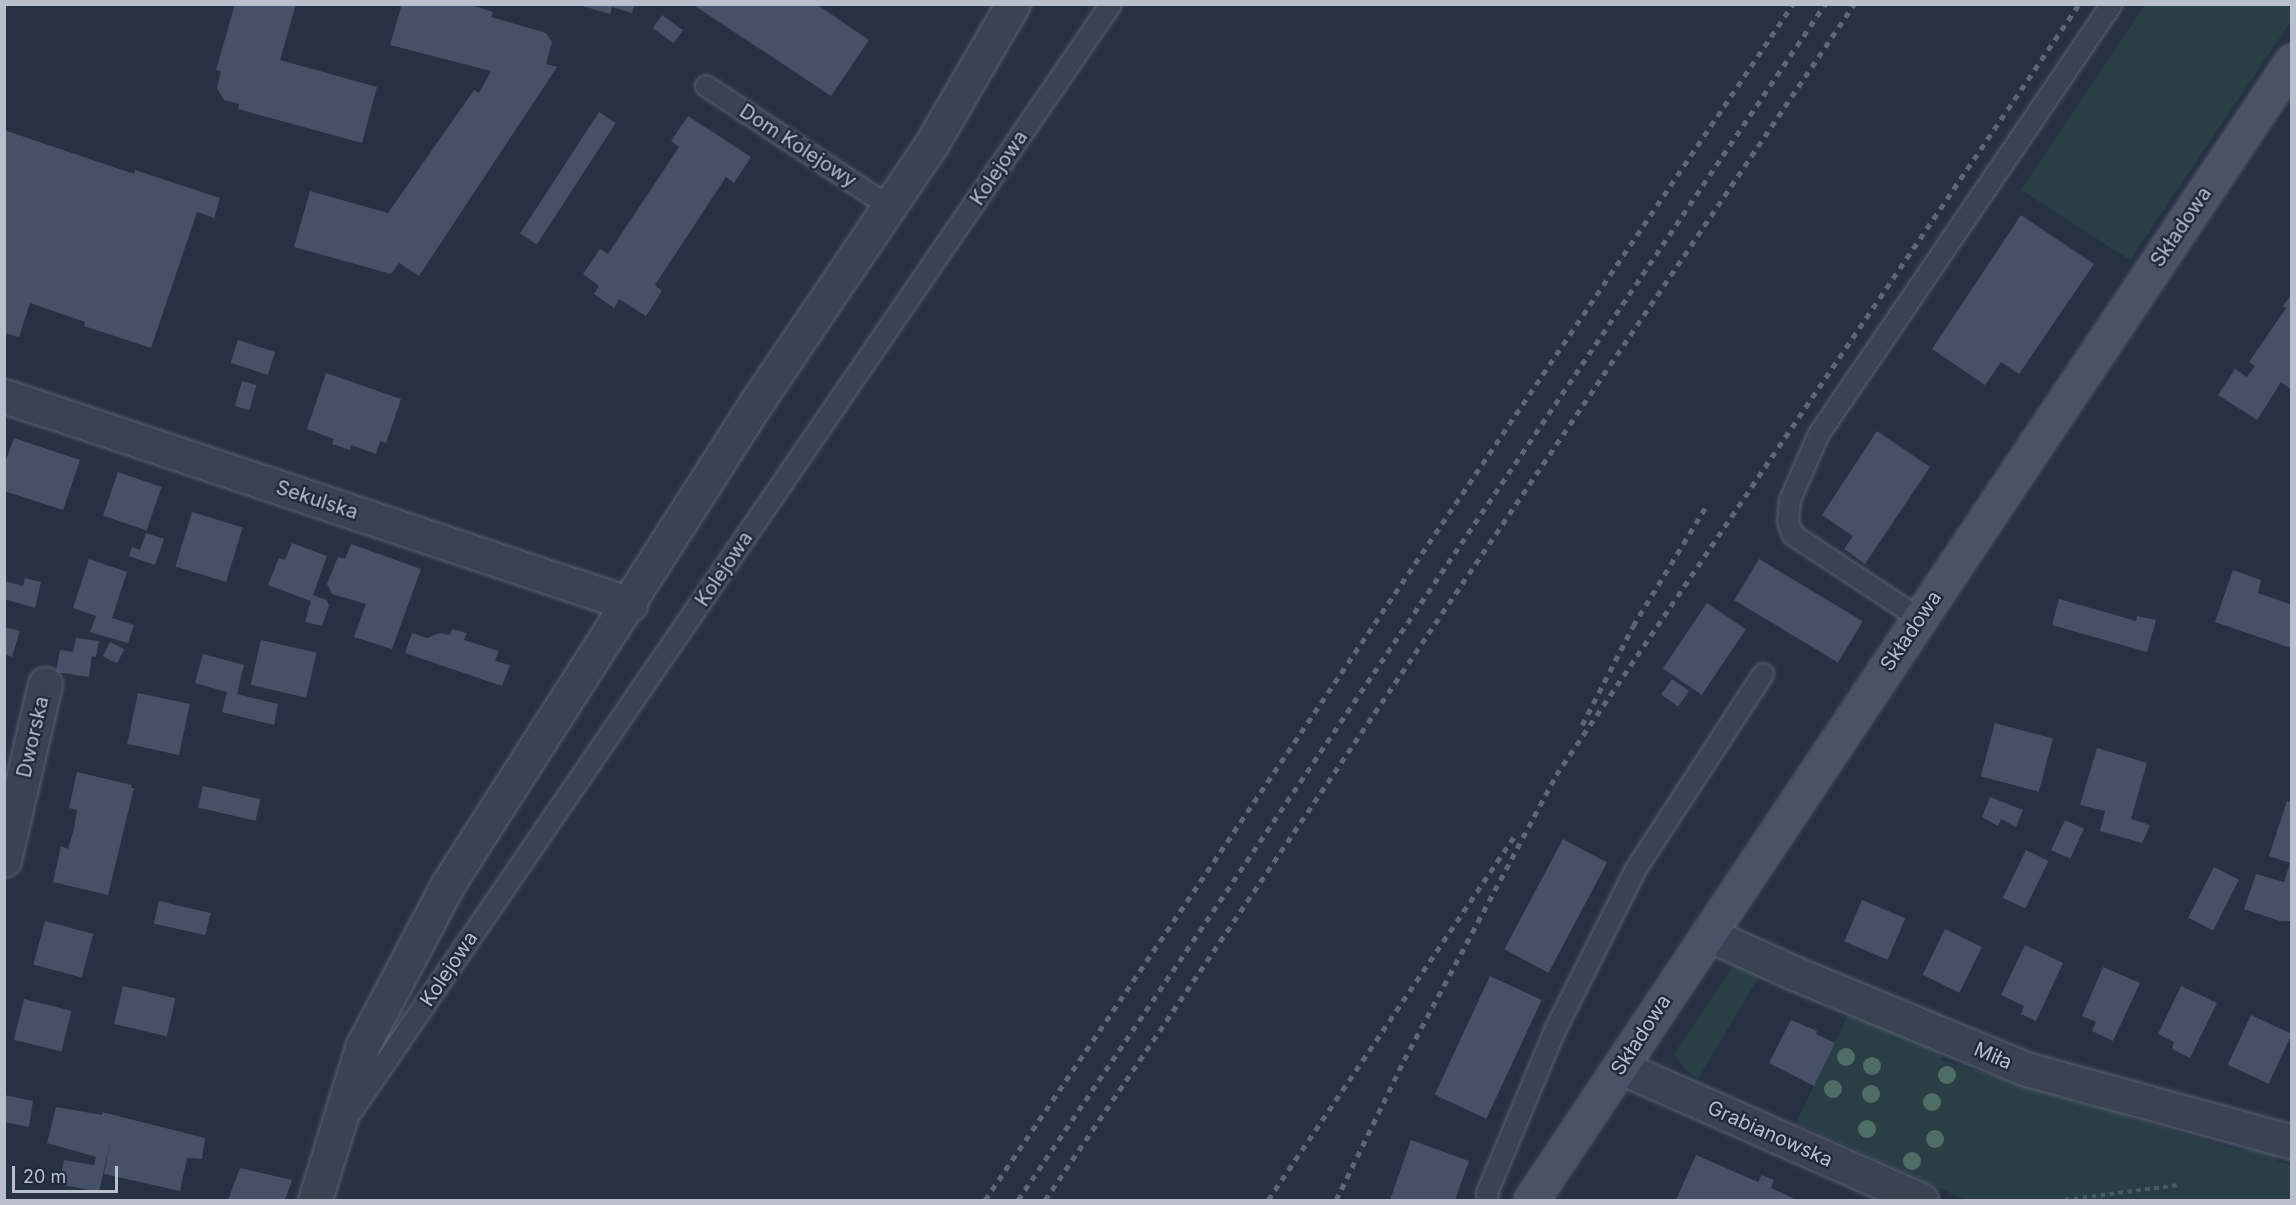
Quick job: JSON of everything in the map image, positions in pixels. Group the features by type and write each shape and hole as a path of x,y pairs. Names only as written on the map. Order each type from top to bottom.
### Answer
{"main road":[{"name":"Składowa","path":"1531,1200 2292,61"}],"street":[{"name":"Kolejowa","path":"315,1200 362,1047 448,884 630,604 758,400 932,143 1013,4"},
{"name":"Sekulska","path":"4,396 630,604"},
{"name":"Dworska","path":"4,860 45,684"},
{"name":"Miła","path":"1707,934 1794,973 2026,1069 2292,1142"},
{"name":"Grabianowska","path":"1620,1067 1921,1200"}],"lane":[{"name":"Kolejowa","path":"336,1133 1111,4"},
{"path":"1919,618 1793,535 1788,522 1790,500 1819,434 2112,4"},
{"name":"Dom Kolejowy","path":"706,86 889,206"},
{"path":"1488,1200 1487,1193 1556,1028 1636,869 1763,674"}],"path":[{"path":"2065,1200 2179,1185"}],"green space":[{"path":"2145,5 2291,5 2291,21 2130,260 2021,190"},
{"path":"1740,956 1764,968 1698,1079 1686,1070 1674,1054"},
{"path":"1853,1005 1939,1041 1942,1060 2094,1107 2105,1098 2118,1103 2125,1116 2242,1151 2258,1141 2270,1144 2277,1161 2291,1165 2291,1200 1966,1200 1796,1123"}],"building":[{"path":"235,4 296,4 280,60 377,87 362,143 238,109 239,104 224,100 217,88 221,71 216,70"},
{"path":"402,4 468,4 493,12 491,17 546,33 552,42 546,64 557,67 419,276 399,263 391,274 294,247 310,191 388,213 474,90 479,93 491,71 390,45"},
{"path":"635,4 632,13 612,7 610,14 579,5"},
{"path":"692,4 816,4 869,40 831,96"},
{"path":"662,15 683,30 674,43 653,28"},
{"path":"599,112 616,123 537,245 520,234"},
{"path":"688,116 751,157 734,183 726,177 655,285 662,291 646,316 619,299 614,308 594,294 599,286 583,274 600,249 608,254 679,147 671,141"},
{"path":"4,130 134,174 135,170 220,198 214,218 197,212 151,348 84,326 85,322 30,303 19,337 4,333"},
{"path":"2021,215 2094,264 2019,374 2001,362 1985,385 1932,349"},
{"path":"2292,294 2292,390 2281,382 2257,420 2218,395 2235,369 2247,377 2255,366 2249,362 2286,308 2283,306"},
{"path":"238,340 275,352 268,375 231,363"},
{"path":"326,373 401,399 386,443 380,441 376,454 351,445 350,450 332,444 334,439 307,429"},
{"path":"242,381 256,385 249,410 235,406"},
{"path":"1877,431 1930,467 1865,564 1844,549 1853,536 1822,515"},
{"path":"14,438 80,460 63,510 4,491 4,465"},
{"path":"118,472 161,487 147,530 103,515"},
{"path":"192,512 243,527 226,582 175,567"},
{"path":"146,533 164,539 155,565 129,556 132,547 140,550"},
{"path":"292,543 327,556 313,595 326,600 329,605 322,626 305,622 311,601 268,585 279,558 285,560"},
{"path":"351,544 421,569 392,649 354,637 366,604 332,594 327,584 338,557 345,559"},
{"path":"89,559 127,572 112,618 134,625 128,643 90,632 96,616 73,608"},
{"path":"1759,559 1863,621 1838,662 1734,600"},
{"path":"2233,570 2261,580 2258,593 2292,605 2291,648 2215,622"},
{"path":"25,578 41,582 35,608 4,599 4,581 23,586"},
{"path":"2059,599 2136,621 2137,616 2156,620 2147,652 2052,625"},
{"path":"1707,603 1746,629 1702,695 1663,668"},
{"path":"4,627 20,631 12,657 4,654"},
{"path":"452,629 467,633 464,640 499,651 495,661 510,665 502,686 405,653 412,633 427,638 440,633 450,635"},
{"path":"76,638 99,641 96,657 92,656 89,677 56,672 60,650 73,652"},
{"path":"261,640 317,653 306,698 251,685"},
{"path":"110,642 124,649 117,664 103,656"},
{"path":"203,654 244,665 237,694 278,704 274,725 222,712 227,692 195,683"},
{"path":"1672,679 1689,691 1678,707 1661,695"},
{"path":"138,693 190,704 179,755 127,744"},
{"path":"1995,723 2053,739 2039,792 1981,776"},
{"path":"2097,748 2147,763 2131,819 2150,825 2142,843 2100,831 2105,811 2080,805"},
{"path":"77,772 132,785 131,788 134,788 108,895 53,882 61,846 68,849 74,829 77,810 69,808"},
{"path":"203,786 260,799 256,821 198,807"},
{"path":"1990,797 2023,810 2016,827 2001,819 1998,826 1982,817"},
{"path":"2287,801 2292,803 2292,921 2280,921 2244,909 2256,874 2284,882 2290,863 2269,856"},
{"path":"2065,820 2084,829 2070,859 2051,850"},
{"path":"1563,839 1607,862 1548,973 1504,949"},
{"path":"2026,850 2048,861 2025,909 2003,898"},
{"path":"2214,867 2239,880 2213,930 2188,918"},
{"path":"1862,900 1905,918 1888,960 1844,941"},
{"path":"159,901 211,913 205,935 154,923"},
{"path":"45,921 93,934 82,977 33,964"},
{"path":"1945,929 1982,947 1959,993 1923,975"},
{"path":"2025,945 2063,963 2036,1021 2021,1014 2024,1006 2001,995"},
{"path":"2103,967 2140,983 2113,1041 2092,1031 2096,1022 2082,1016"},
{"path":"1490,976 1542,1000 1486,1119 1435,1095"},
{"path":"123,986 176,998 167,1036 114,1024"},
{"path":"2181,986 2217,1003 2190,1058 2172,1049 2174,1042 2158,1034"},
{"path":"24,999 72,1011 61,1052 14,1040"},
{"path":"2251,1015 2292,1034 2269,1084 2228,1065"},
{"path":"1791,1020 1817,1031 1816,1034 1835,1043 1814,1086 1769,1063"},
{"path":"4,1095 33,1101 29,1127 4,1122"},
{"path":"56,1107 102,1115 102,1112 205,1138 202,1159 187,1158 180,1191 104,1174 111,1139 99,1192 59,1184 64,1160 94,1165 96,1157 47,1143"},
{"path":"1411,1140 1469,1161 1455,1200 1390,1200"},
{"path":"1696,1155 1758,1182 1762,1175 1774,1180 1771,1188 1793,1198 1792,1200 1676,1200"},
{"path":"240,1168 292,1180 285,1200 228,1200"}],"railway":[{"path":"985,1200 1793,4"},
{"path":"1018,1200 1825,4"},
{"path":"1045,1200 1854,4"},
{"path":"1336,1200 1404,1060 1556,775 2079,4"},
{"path":"1582,725 1633,626 1705,508"},
{"path":"1268,1200 1514,837"}]}
